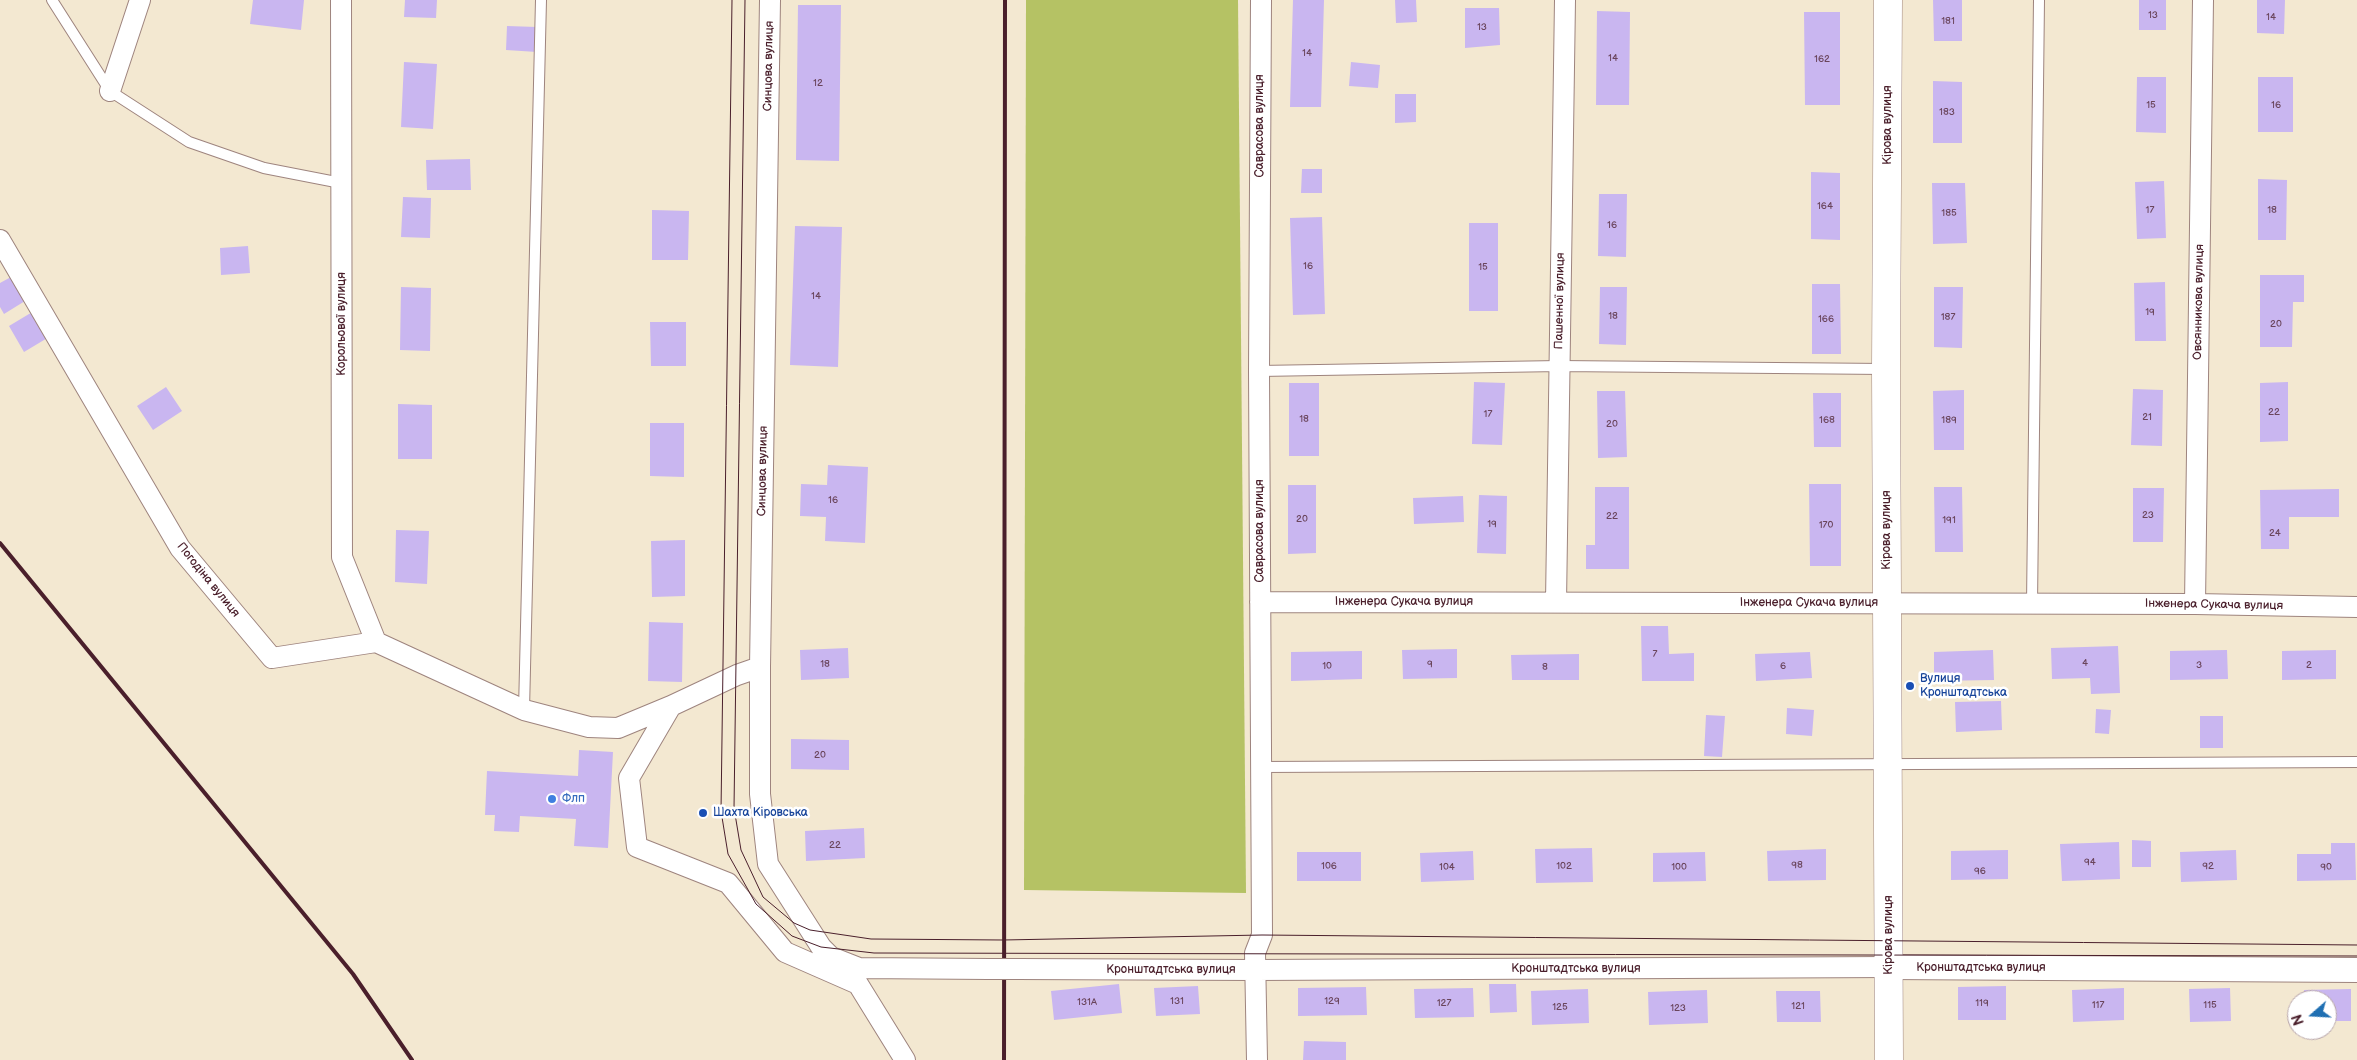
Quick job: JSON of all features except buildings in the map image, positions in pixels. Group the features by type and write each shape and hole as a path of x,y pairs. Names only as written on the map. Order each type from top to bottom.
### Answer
{"main road":[{"name":"Кірова вулиця","path":"1888,0 1886,369 1889,1060"}],"street":[{"path":"110,91 140,0"},
{"name":"Корольової вулиця","path":"341,0 342,557 376,642"},
{"name":"Синцова вулиця","path":"770,0 760,667 760,794 768,864 810,930"},
{"name":"Саврасова вулиця","path":"1257,1060 1255,953 1262,935 1259,371 1261,0"},
{"name":"Пашенної вулиця","path":"1556,602 1565,0"},
{"name":"Овсянникова вулиця","path":"2194,604 2202,0"},
{"name":"Погодіна вулиця","path":"0,240 180,548 272,658 376,642"},
{"name":"Інженера Сукача вулиця","path":"1260,602 2194,604 2357,608"},
{"path":"376,642 524,710 589,727 618,728 737,675 760,667"},
{"path":"671,706 629,778 637,847 728,883 785,952 858,984 905,1060"},
{"name":"Кронштадтська вулиця","path":"810,930 821,947 831,957 859,968 1255,970 1889,967 2357,970"}],"lane":[{"path":"52,0 110,91 189,142 264,168 342,183"},
{"path":"524,710 541,0"},
{"path":"2032,604 2039,0"},
{"path":"1259,371 1559,366 1886,369"},
{"path":"1261,767 1888,766 2357,762"}],"green space":[{"path":"1026,0 1238,0 1246,893 1024,890"}],"tram line":[{"path":"732,0 721,811 728,854 756,904 792,936 821,947 874,953 2357,956"},
{"path":"745,0 734,808 741,850 763,897 794,923 810,930 871,939 1003,940 1262,935 2357,945"}],"railway":[{"path":"1004,1060 1005,0"},
{"path":"0,543 353,974 412,1060"}],"place":[{"name":"Вулиця Кронштадтська","path":"1910,686"},
{"name":"Флп","path":"552,799"},
{"name":"Шахта Кіровська","path":"703,813"}]}
